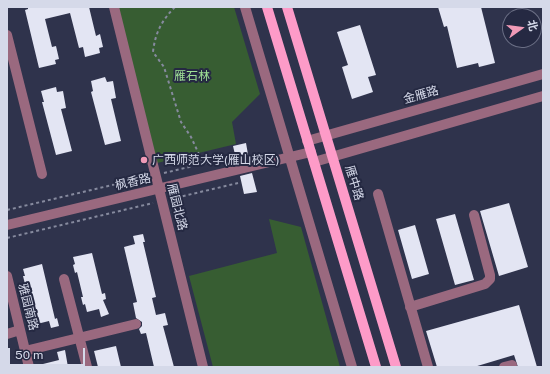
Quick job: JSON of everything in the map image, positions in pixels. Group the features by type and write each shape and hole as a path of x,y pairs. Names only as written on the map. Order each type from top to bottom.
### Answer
{"main road":[{"path":"267,7 376,367"},
{"name":"雁中路","path":"287,7 396,367"}],"street":[{"name":"雁园北路","path":"114,7 203,367"},
{"path":"245,7 352,367"},
{"path":"7,35 42,174"},
{"name":"金雁路","path":"307,141 543,74"},
{"path":"312,157 332,156 543,96"},
{"name":"枫香路","path":"7,225 290,158 312,157"},
{"path":"378,194 428,367"},
{"path":"410,307 485,284 490,279 474,215"},
{"name":"雅园南路","path":"7,276 29,367"},
{"path":"64,279 87,367"},
{"path":"26,351 136,324"},
{"path":"7,334 20,330"}],"path":[{"path":"175,7 164,19 154,39 153,52 164,67 181,122 191,137 203,163"},
{"path":"7,210 231,157"},
{"path":"7,238 238,183"}],"green space":[{"name":"雁石林","path":"114,7 234,7 260,94 232,122 236,144 153,164"},
{"path":"269,219 301,227 340,367 213,367 189,276 277,253"}],"building":[{"path":"28,7 89,7 96,36 100,34 103,47 99,48 100,53 85,57 83,47 79,48 70,13 45,19 52,47 56,46 59,59 55,60 56,64 39,68 25,10 28,9"},
{"path":"438,7 481,7 495,63 479,67 478,63 457,68 447,26 444,27"},
{"path":"360,25 376,75 368,77 373,92 352,99 342,67 348,65 337,32"},
{"path":"105,77 107,82 113,81 116,98 111,99 121,141 105,145 91,92 93,91 91,81"},
{"path":"56,87 57,92 63,91 66,108 61,109 72,151 56,155 42,102 44,102 41,91"},
{"path":"246,143 249,160 237,163 233,146"},
{"path":"252,173 257,192 244,194 240,176"},
{"path":"509,203 528,267 499,276 480,211"},
{"path":"455,214 474,280 455,285 436,219"},
{"path":"415,225 429,274 412,279 398,230"},
{"path":"143,234 145,242 143,242 156,297 152,298 156,315 165,313 168,325 163,326 174,367 154,367 146,333 141,334 139,329 142,326 142,322 136,318 133,303 137,302 124,247 135,244 133,236"},
{"path":"92,253 102,294 105,293 106,299 103,300 109,314 101,317 99,309 87,312 85,304 83,305 81,297 83,297 77,272 75,273 73,265 75,264 73,257"},
{"path":"42,264 55,319 57,318 59,326 51,328 49,321 37,324 31,309 33,308 27,284 25,284 23,276 25,276 23,269"},
{"path":"519,305 537,367 518,367 514,355 474,367 437,367 426,331"},
{"path":"116,346 121,367 98,367 94,351"},
{"path":"65,350 68,367 43,367 43,364 59,360 57,352"}],"place":[{"name":"广西师范大学(雁山校区)","path":"144,160"}]}
